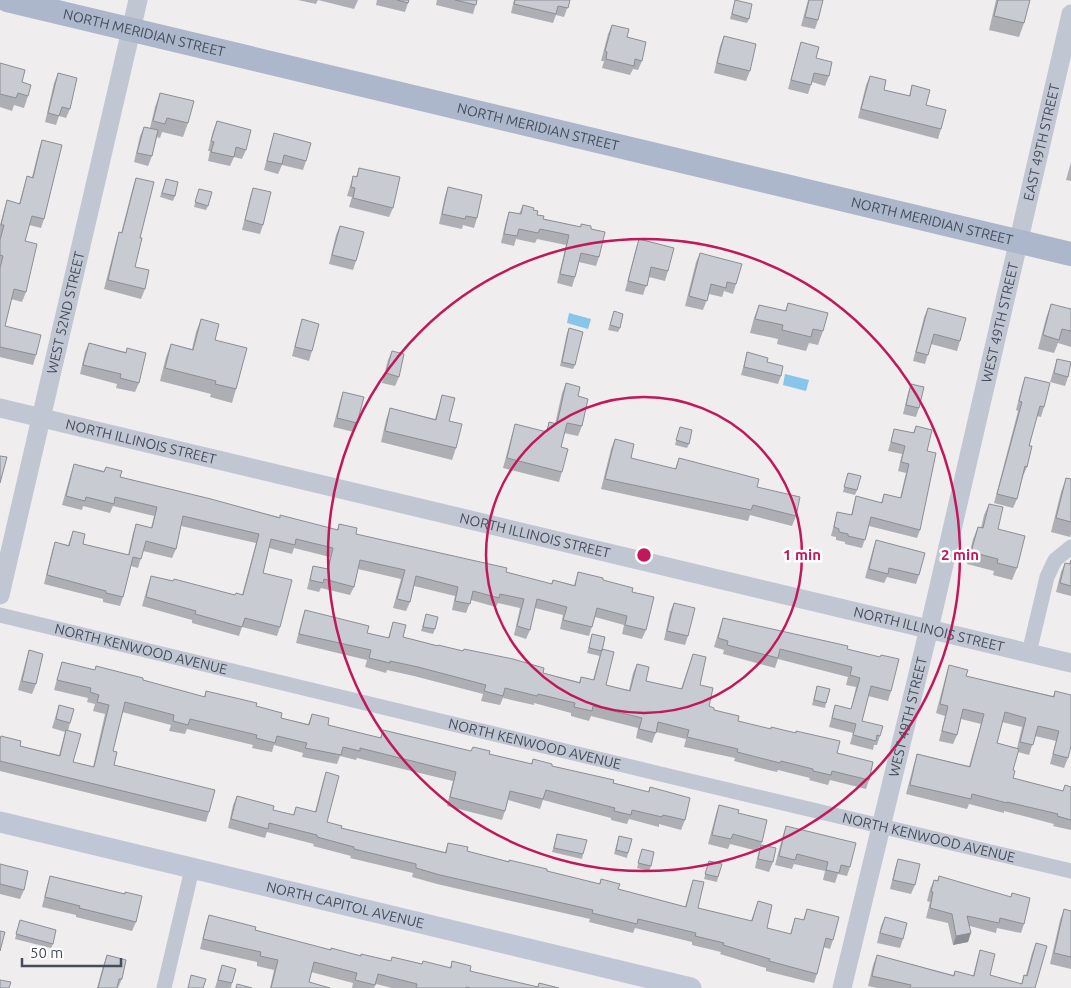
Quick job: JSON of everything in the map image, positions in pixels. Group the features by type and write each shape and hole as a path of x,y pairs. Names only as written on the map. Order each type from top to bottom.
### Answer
{"main road":[{"name":"NORTH MERIDIAN STREET","path":"6,0 1071,254"},
{"name":"NORTH CAPITOL AVENUE","path":"0,822 691,988"}],"street":[{"name":"WEST 52ND STREET","path":"0,595 138,0"},
{"name":"EAST 49TH STREET","path":"1019,242 1071,14"},
{"name":"WEST 49TH STREET","path":"842,988 929,630 1019,242"},
{"name":"NORTH ILLINOIS STREET","path":"0,408 1071,663"},
{"path":"1029,653 1046,577 1055,560 1071,546"},
{"name":"NORTH KENWOOD AVENUE","path":"0,615 1071,871"},
{"path":"164,988 192,869"}],"water":[{"path":"569,313 591,319 588,329 567,323"},
{"path":"785,374 809,380 806,391 783,385"}],"building":[{"path":"397,0 409,0 408,3"},
{"path":"455,0 477,0 476,5"},
{"path":"515,0 570,0 568,8 558,6 556,14 514,4"},
{"path":"735,0 752,4 749,19 732,14"},
{"path":"809,0 823,0 818,20 805,17"},
{"path":"998,0 1030,0 1024,23 994,16"},
{"path":"612,25 629,29 627,37 646,42 642,61 635,59 634,66 606,59 607,52 605,51"},
{"path":"724,36 756,44 750,71 717,63"},
{"path":"801,42 819,47 816,58 832,62 829,76 814,73 811,85 791,80"},
{"path":"0,63 25,70 22,82 31,85 28,96 18,93 16,98 0,94"},
{"path":"58,73 77,78 70,109 62,107 59,116 48,113"},
{"path":"870,76 886,80 884,90 910,96 912,85 930,90 926,105 946,110 941,129 861,109"},
{"path":"160,93 194,101 188,123 167,118 165,124 153,121"},
{"path":"217,121 251,130 246,150 236,147 234,157 211,152 214,142 211,141"},
{"path":"144,127 158,130 152,156 137,153"},
{"path":"274,133 311,143 306,161 284,155 282,164 267,161"},
{"path":"42,140 62,145 44,219 32,216 25,241 37,244 26,292 14,289 5,326 41,335 36,355 0,347 0,268 3,256 0,255 0,240 4,225 1,225 7,200 20,204 27,176 33,178"},
{"path":"359,168 400,177 393,208 353,198 355,188 351,187 353,176 357,177"},
{"path":"136,178 154,182 135,267 149,270 145,289 108,280 119,232 122,233"},
{"path":"166,179 178,182 175,196 162,193"},
{"path":"448,187 482,195 477,218 466,216 465,219 442,214"},
{"path":"253,188 271,192 263,225 245,220"},
{"path":"199,189 212,192 208,206 195,202"},
{"path":"523,205 534,208 533,210 538,211 537,215 544,216 543,219 581,227 581,224 591,226 591,229 605,232 599,257 581,253 575,277 560,274 569,235 540,229 538,233 519,229 517,236 504,234 509,212 521,214"},
{"path":"340,226 364,232 356,261 332,255"},
{"path":"639,239 674,248 668,271 651,267 647,286 628,281"},
{"path":"700,253 742,264 736,284 727,282 726,288 711,284 707,301 689,296"},
{"path":"788,303 828,313 823,331 813,329 811,337 782,330 783,325 755,319 759,305 786,311"},
{"path":"1051,304 1071,309 1071,331 1062,329 1059,340 1043,335"},
{"path":"928,308 966,318 960,341 934,334 928,355 916,352"},
{"path":"614,311 623,314 620,328 610,325"},
{"path":"201,319 219,324 215,340 247,348 236,389 215,384 216,381 165,368 171,344 193,350"},
{"path":"302,319 319,324 312,351 295,347"},
{"path":"569,328 583,332 575,365 562,362"},
{"path":"89,343 126,353 127,348 146,353 139,383 120,378 121,374 83,365"},
{"path":"392,351 404,354 399,377 386,373"},
{"path":"747,352 768,358 767,362 783,366 781,376 744,367"},
{"path":"1057,359 1071,362 1068,377 1054,373"},
{"path":"1025,377 1050,383 1044,407 1040,406 1029,446 1032,446 1027,467 1025,466 1017,499 997,494 1022,402 1019,401"},
{"path":"566,383 580,387 578,396 588,399 582,426 567,423 561,447 568,449 562,472 507,458 515,424 547,432 549,422 557,424"},
{"path":"911,384 924,387 919,408 906,405"},
{"path":"343,392 364,397 357,423 337,418"},
{"path":"442,395 455,398 449,421 462,424 456,448 385,431 390,408 436,420"},
{"path":"916,426 932,430 927,451 936,453 920,530 871,517 865,540 839,532 839,529 834,527 837,512 852,515 856,496 882,503 884,494 901,498 909,464 901,462 905,446 891,442 894,429 914,433"},
{"path":"680,427 692,430 689,444 676,440"},
{"path":"615,439 634,444 631,458 676,469 679,458 759,479 757,487 800,497 796,516 753,505 751,510 605,479"},
{"path":"0,456 7,457 0,483"},
{"path":"74,464 104,472 106,467 122,471 120,477 280,518 280,515 338,530 339,524 357,528 356,534 507,568 506,572 552,584 553,580 575,586 578,572 603,578 603,580 633,588 632,592 654,597 646,630 625,625 627,616 597,608 592,627 563,620 567,607 537,599 530,630 517,626 524,599 500,594 499,598 473,591 470,604 455,601 458,587 416,576 410,602 397,599 405,570 360,560 354,587 324,579 323,583 310,580 313,566 328,569 333,548 296,539 295,545 271,539 263,573 292,580 280,627 245,618 242,627 195,614 196,611 146,597 151,576 173,581 174,579 235,595 236,593 243,595 259,534 183,516 176,549 146,541 141,559 133,557 123,597 106,593 106,591 47,575 55,542 69,546 73,531 85,534 83,544 129,555 136,524 152,528 157,507 115,497 114,504 86,497 85,501 66,496"},
{"path":"848,473 861,476 857,490 844,487"},
{"path":"1066,478 1071,479 1071,522 1056,518"},
{"path":"989,504 1003,507 998,529 1025,536 1017,568 997,563 998,559 971,552 978,527 983,528"},
{"path":"876,540 925,553 919,575 889,568 888,574 869,569"},
{"path":"1071,560 1071,586 1060,583 1065,563 1070,564"},
{"path":"674,603 695,608 688,636 667,631"},
{"path":"305,610 369,626 367,633 389,638 393,622 406,625 403,637 463,651 464,649 513,659 544,668 543,673 580,683 581,677 594,680 602,649 614,652 606,685 630,691 637,664 649,667 646,681 682,689 693,654 706,657 700,685 713,688 709,706 714,708 714,710 739,716 738,721 771,729 771,727 796,733 796,731 840,741 837,753 873,762 869,780 832,771 831,775 781,761 780,763 737,752 738,749 687,737 689,730 658,722 656,733 639,729 642,718 593,706 592,711 574,707 575,703 505,688 503,696 484,691 486,685 418,667 369,658 371,650 299,634"},
{"path":"426,614 438,617 435,629 423,627"},
{"path":"723,618 848,646 847,649 880,657 881,655 899,659 891,691 871,686 862,721 883,726 880,736 877,735 876,741 853,735 856,724 832,718 835,705 851,709 860,678 850,675 852,667 780,649 778,658 727,645 728,641 718,638"},
{"path":"592,634 605,637 602,651 589,648"},
{"path":"29,650 43,654 36,684 22,681"},
{"path":"62,662 95,670 96,666 205,697 206,691 257,703 256,706 282,713 281,718 309,725 312,714 329,718 328,725 381,738 383,730 471,751 473,747 490,751 489,754 532,764 533,759 552,764 552,766 614,780 613,783 649,792 650,787 690,798 685,820 632,810 631,815 614,811 615,808 546,790 543,799 510,791 505,811 450,797 456,772 360,748 360,751 343,747 341,755 305,748 307,743 277,736 275,743 256,738 257,735 190,719 188,725 173,721 174,715 125,702 113,751 117,752 114,765 215,790 209,812 0,761 1,736 21,741 20,746 60,756 66,730 81,734 73,762 94,767 109,705 97,702 99,695 90,692 91,688 57,680"},
{"path":"949,665 968,670 966,676 1054,697 1055,691 1071,695 1071,746 1068,758 1053,754 1059,731 1038,726 1033,745 1020,742 1026,718 1005,712 997,743 1019,749 1013,770 1015,771 1013,778 1063,791 1065,785 1071,787 1071,820 1057,816 1058,814 972,794 971,799 910,785 917,754 970,767 984,714 963,709 957,735 942,731 948,706 940,704"},
{"path":"817,686 830,689 826,703 814,700"},
{"path":"59,705 74,709 70,723 56,719"},
{"path":"326,772 339,776 327,822 342,826 341,828 446,853 448,843 468,847 467,851 509,862 509,860 547,869 547,871 600,884 601,879 620,884 618,889 686,907 693,880 704,882 698,908 752,921 758,901 772,905 767,928 791,934 795,918 804,920 807,909 839,917 833,940 826,938 817,974 769,961 770,959 723,945 724,943 695,936 696,933 638,919 637,924 592,913 593,910 440,875 416,868 416,864 354,849 354,847 317,837 317,835 269,823 268,829 231,819 237,796 274,806 273,810 294,815 296,807 316,812"},
{"path":"719,805 739,810 738,813 767,820 762,842 733,834 731,839 712,835"},
{"path":"786,826 856,843 850,867 841,865 839,873 826,870 828,862 797,854 795,860 779,856"},
{"path":"557,834 587,840 583,854 554,848"},
{"path":"619,836 632,839 628,853 616,850"},
{"path":"761,845 776,848 773,862 758,859"},
{"path":"642,849 654,852 651,866 638,863"},
{"path":"898,859 920,864 915,885 893,880"},
{"path":"709,861 722,864 718,877 705,874"},
{"path":"0,864 28,871 24,890 0,884"},
{"path":"50,876 125,894 125,892 142,896 136,922 79,908 80,906 45,897"},
{"path":"939,876 1011,897 1012,893 1030,898 1024,924 1000,918 999,923 967,916 971,933 956,936 952,914 930,908 934,880 938,881"},
{"path":"1064,909 1071,911 1071,957 1054,953"},
{"path":"209,915 256,927 255,930 331,950 331,948 391,961 392,957 422,964 423,961 451,968 452,961 471,966 470,971 538,987 539,983 559,988 416,988 417,984 378,974 375,985 355,980 357,973 314,962 309,982 330,988 271,988 278,960 260,956 261,952 203,939"},
{"path":"885,917 907,923 903,939 880,933"},
{"path":"20,920 56,930 53,944 16,934"},
{"path":"0,931 5,932 0,951"},
{"path":"1036,943 1047,946 1035,988 910,988 911,985 872,976 877,955 954,976 955,971 974,976 980,950 995,954 990,975 1022,984 1024,975 1027,976"},
{"path":"107,955 126,960 122,979 119,979 117,988 98,988"},
{"path":"222,965 236,969 232,983 218,980"},
{"path":"191,975 206,979 203,988 188,988"},
{"path":"0,980 11,982 9,988 0,988"},
{"path":"237,984 252,988 236,988"}]}
